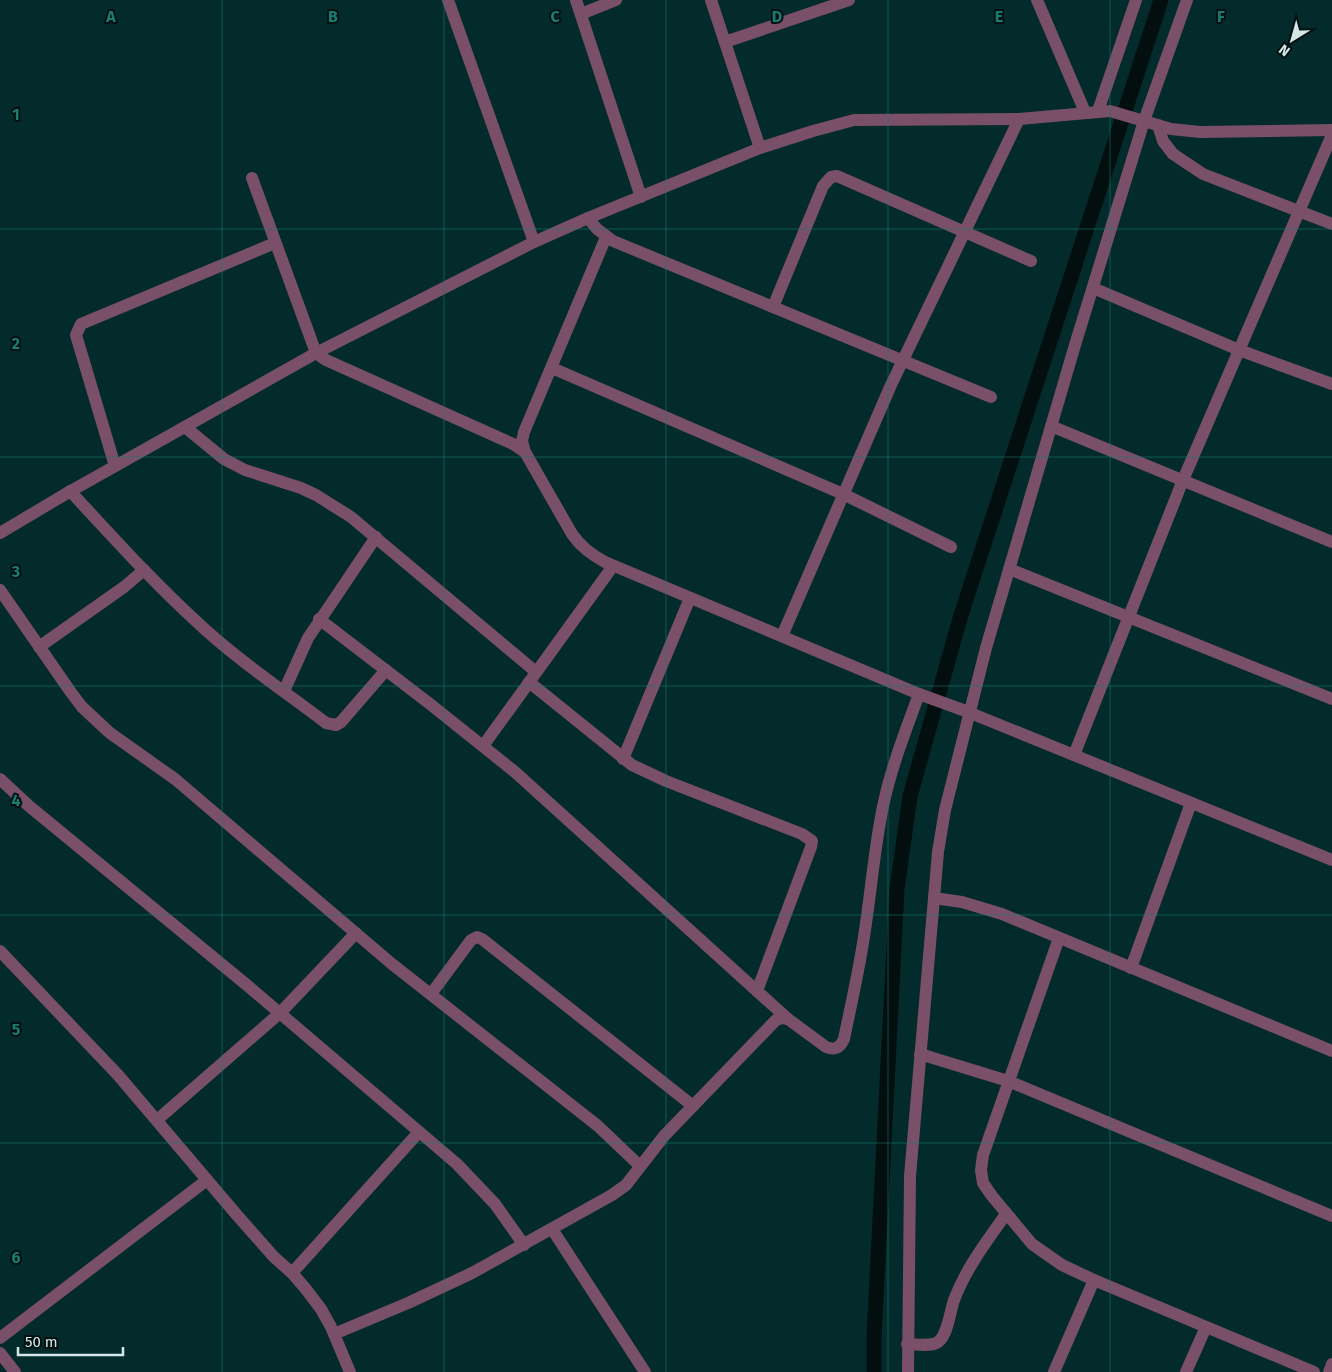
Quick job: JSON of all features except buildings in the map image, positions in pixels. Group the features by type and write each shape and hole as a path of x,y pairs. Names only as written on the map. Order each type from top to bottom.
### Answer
{"street":[{"path":"448,0 534,242"},
{"path":"576,0 640,197"},
{"path":"581,14 616,0"},
{"path":"711,0 760,148"},
{"path":"725,42 850,0"},
{"path":"1038,0 1098,111"},
{"path":"1098,111 1136,0"},
{"path":"908,1372 910,1176 938,852 945,810 966,711 1093,288 1138,120 1187,0"},
{"path":"0,533 70,491 316,353 534,242 760,148 813,131 854,120 1019,119 1098,111 1171,129 1200,132 1332,130"},
{"path":"782,636 903,361 1019,119"},
{"path":"1158,125 1163,141 1174,154 1203,174 1332,224"},
{"path":"1074,755 1183,480 1332,135"},
{"path":"773,307 823,186 831,177 836,176 1030,261"},
{"path":"252,178 316,353 326,360 513,444 525,452"},
{"path":"588,218 606,236 991,397"},
{"path":"606,236 524,432 522,442 525,452 578,543 594,556 613,566 922,695 966,711 1332,860"},
{"path":"116,466 76,335 81,324 275,243"},
{"path":"1093,288 1240,350 1332,384"},
{"path":"552,368 843,494 951,547"},
{"path":"1051,426 1332,542"},
{"path":"185,427 224,459 245,470 284,482 316,495 351,517 632,765 666,781 802,834 812,842 757,990"},
{"path":"70,491 198,624 326,722 336,725 340,722 386,670"},
{"path":"284,691 308,638 319,619 376,538"},
{"path":"483,746 613,566"},
{"path":"1009,569 1332,699"},
{"path":"39,647 124,588 144,570"},
{"path":"0,590 76,699 95,720 110,733 175,779 356,933 598,1126 640,1166"},
{"path":"623,759 690,598"},
{"path":"319,619 483,746 551,803 788,1019 826,1047 832,1049 837,1048 844,1039 865,930 876,840 892,767 922,695"},
{"path":"0,779 29,806 280,1014 456,1164 495,1204 524,1245"},
{"path":"1131,968 1191,803"},
{"path":"934,898 962,902 1002,914 1332,1051"},
{"path":"156,1120 280,1014 356,933"},
{"path":"431,994 471,940 477,937 482,939 693,1106"},
{"path":"1059,938 983,1155 981,1170 983,1183 1032,1244 1062,1265 1314,1372"},
{"path":"0,951 118,1075 274,1257 292,1272 321,1309 350,1372"},
{"path":"334,1334 472,1273 612,1195 626,1184 654,1147 772,1023 779,1018 788,1019"},
{"path":"920,1054 1008,1081 1332,1216"},
{"path":"292,1272 419,1132"},
{"path":"0,1338 207,1180"},
{"path":"908,1344 932,1345 937,1343 945,1334 960,1284 1006,1214"},
{"path":"552,1229 645,1372"},
{"path":"1054,1372 1094,1280"},
{"path":"1186,1372 1206,1327"},
{"path":"0,1352 15,1372"},
{"path":"1329,1372 1332,1364"}],"waterway":[{"path":"874,1372 874,1337 897,889 910,796 961,615 1161,0"}]}
